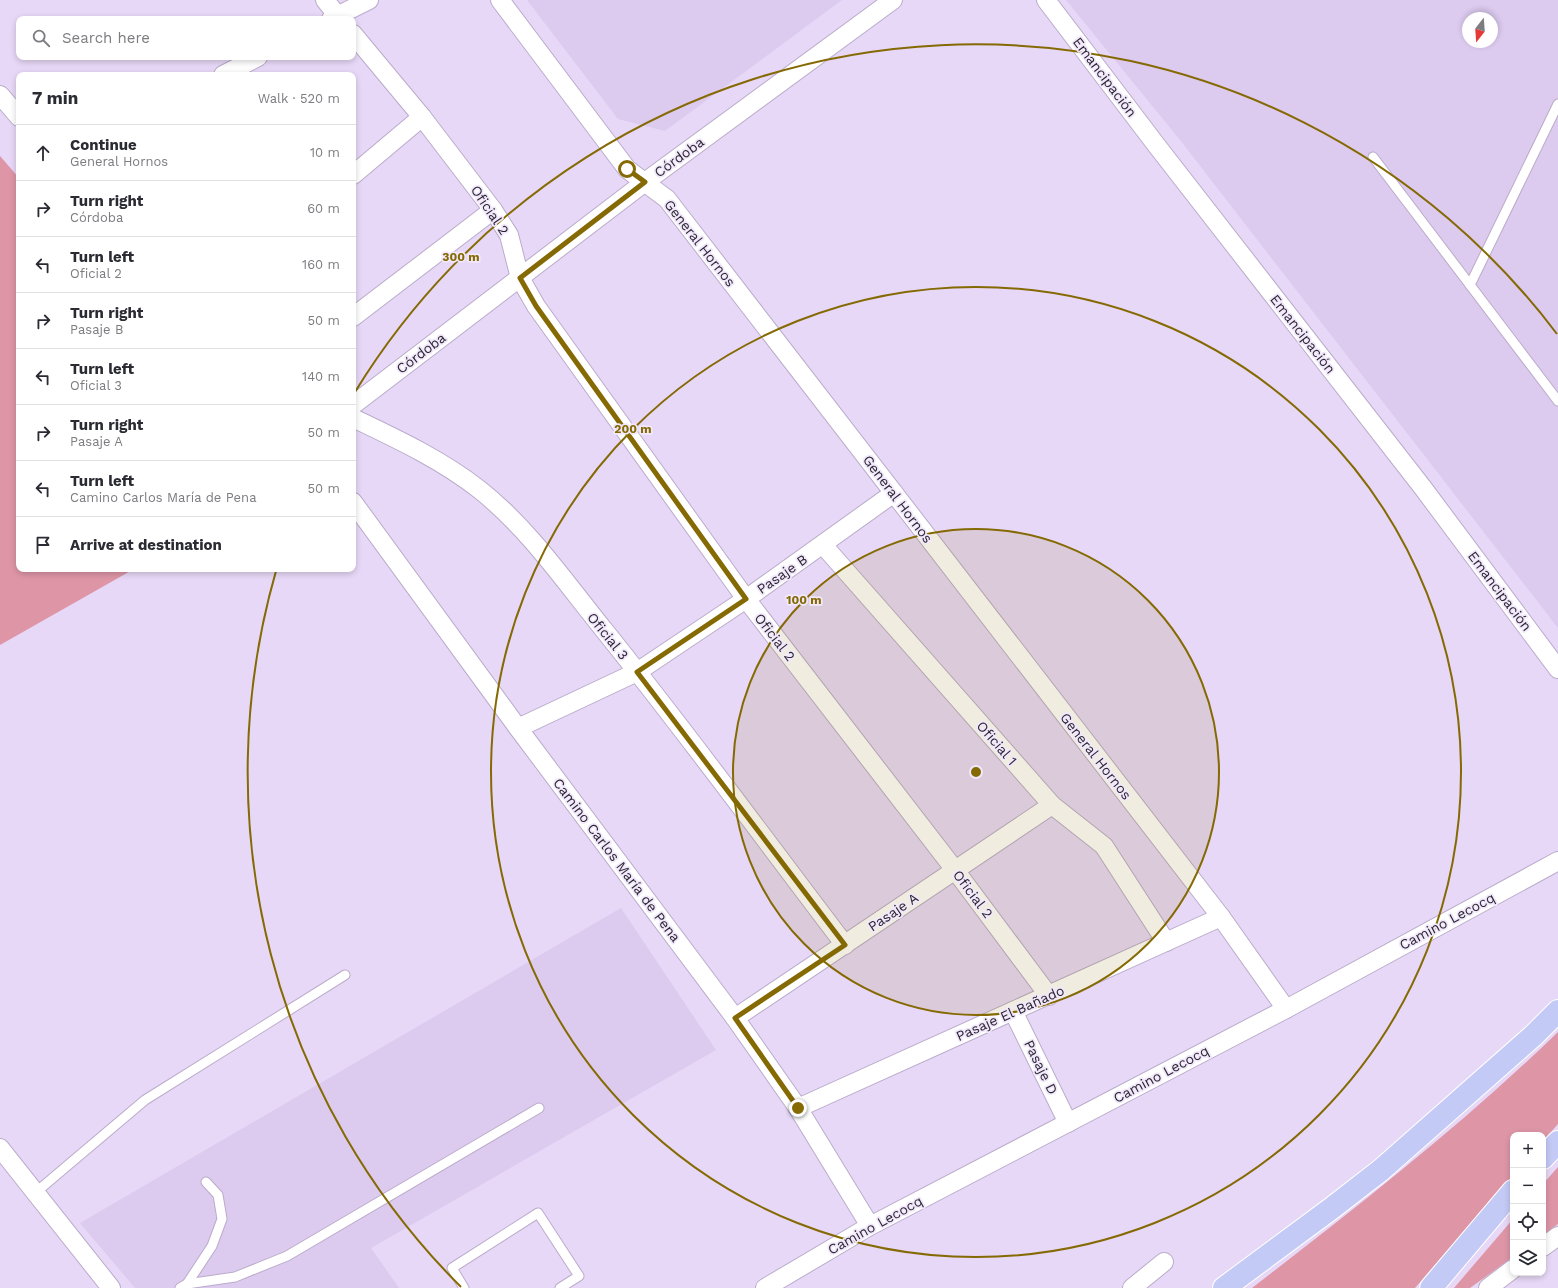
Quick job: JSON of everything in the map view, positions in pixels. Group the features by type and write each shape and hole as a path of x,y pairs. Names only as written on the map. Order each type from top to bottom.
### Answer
{"highway":[{"path":"1224,1288 1381,1170 1534,1035 1558,1010"},
{"path":"1546,1155 1558,1142"},
{"path":"1431,1288 1510,1195"}],"street":[{"path":"325,0 335,16"},
{"path":"340,16 369,0"},
{"name":"General Hornos","path":"500,0 627,169 668,199 1221,917 1286,1009"},
{"name":"Córdoba","path":"356,403 645,182 893,0"},
{"name":"Emancipación","path":"1046,0 1157,146 1418,482 1558,669"},
{"name":"Oficial 2","path":"356,38 422,117 493,210 509,235 520,278 536,306 746,599 955,870 1048,996"},
{"path":"229,72 252,60"},
{"path":"0,95 16,114"},
{"path":"356,172 422,117"},
{"path":"356,315 493,210"},
{"name":"Oficial 3","path":"356,419 419,450 442,464 480,490 518,523 637,672 845,945"},
{"name":"Pasaje B","path":"518,728 637,672 746,599 894,494"},
{"name":"Camino Carlos María de Pena","path":"356,506 518,728 735,1018 798,1108 870,1226"},
{"name":"Oficial 1","path":"823,544 1052,805 1104,846 1166,942"},
{"name":"Pasaje A","path":"735,1018 1052,805"},
{"name":"Camino Lecocq","path":"765,1288 870,1226 1286,1009 1558,861"},
{"name":"Pasaje El Bañado","path":"798,1108 1221,917"},
{"name":"Pasaje D","path":"1013,1011 1068,1123"},
{"path":"0,1148 111,1288"},
{"path":"1546,1245 1558,1236"},
{"path":"1132,1288 1164,1262"},
{"path":"1488,1288 1510,1271"}],"lane":[{"path":"1470,284 1558,104"},
{"path":"1373,157 1558,401"},
{"path":"35,1193 145,1100 345,975"},
{"path":"184,1286 235,1277 287,1256 539,1108"},
{"path":"184,1286 212,1246 222,1219 218,1195 206,1182"},
{"path":"464,1288 452,1268 538,1213 579,1276 560,1288"}],"shaded area":[{"path":"527,0 842,0 665,131 618,119"},
{"path":"1066,0 1558,0 1558,628 1180,140"},
{"path":"0,156 16,175 16,572 129,572 0,645"},
{"path":"621,908 716,1050 371,1248 399,1288 135,1288 80,1223"},
{"path":"1558,1032 1558,1124 1546,1138 1546,1132 1510,1132 1510,1178 1415,1288 1252,1288 1370,1196 1447,1133"},
{"path":"1558,1167 1558,1224 1546,1233 1546,1204 1546,1181"},
{"path":"1510,1223 1510,1259 1470,1288 1454,1288"}],"route":[{"path":"627,169 645,182 520,278 536,306 746,599 637,672 845,945 735,1018 798,1108"}]}
